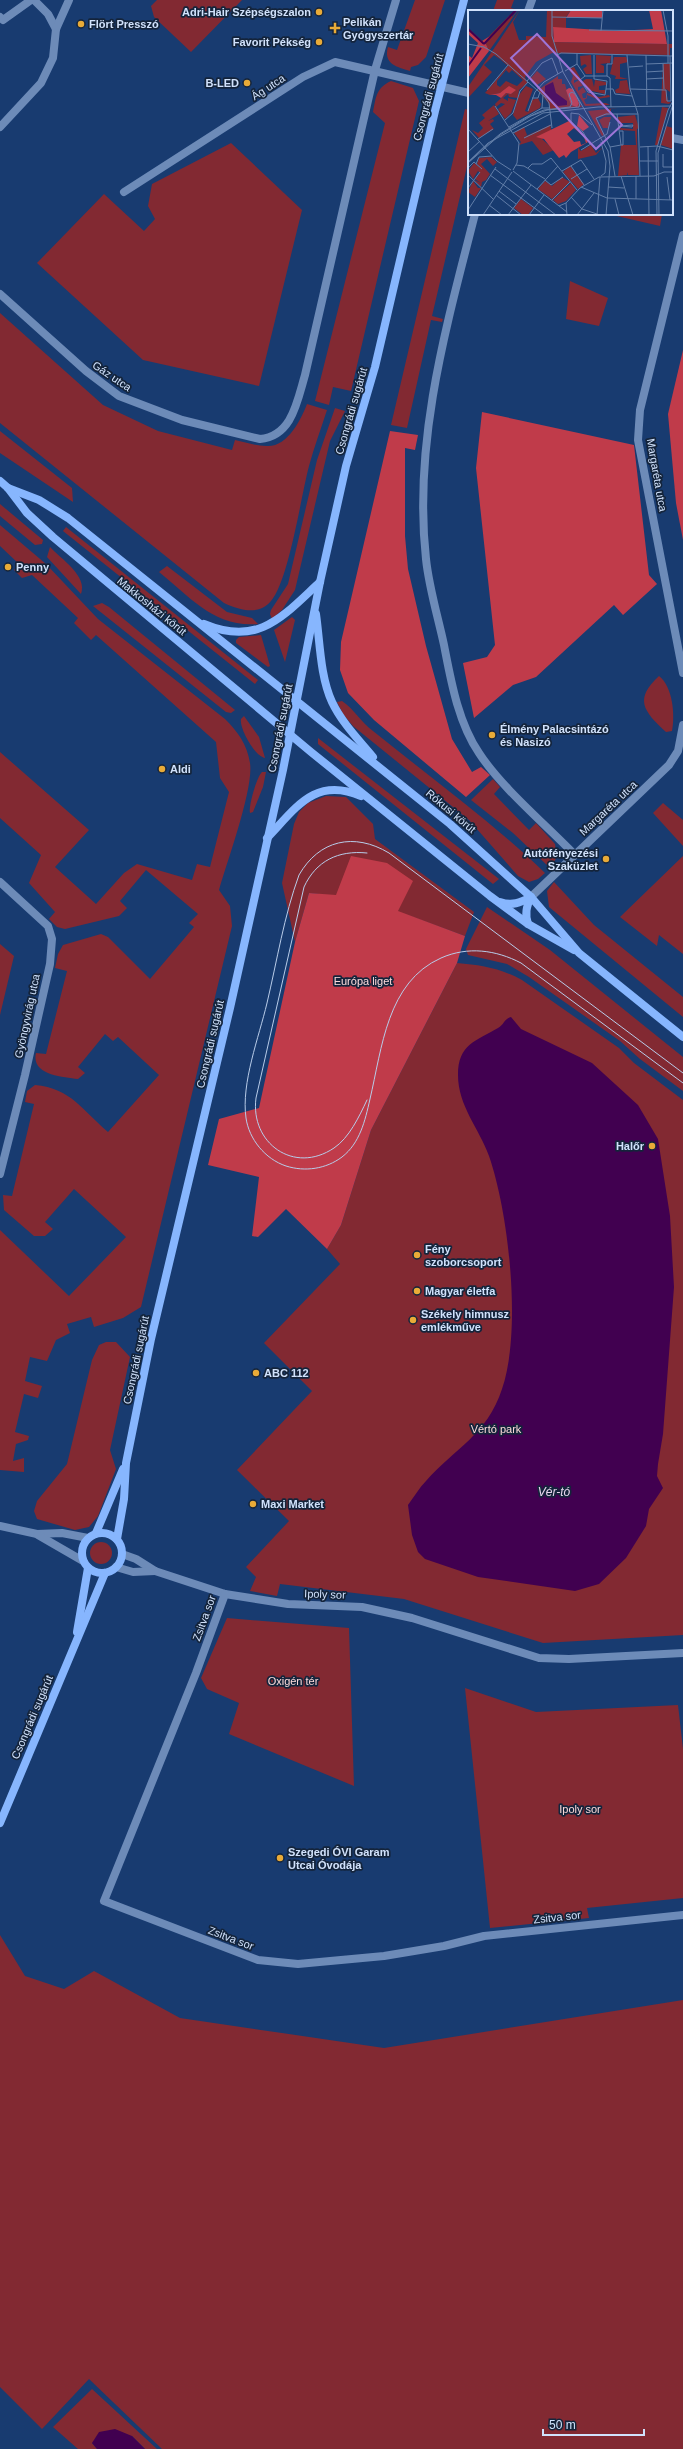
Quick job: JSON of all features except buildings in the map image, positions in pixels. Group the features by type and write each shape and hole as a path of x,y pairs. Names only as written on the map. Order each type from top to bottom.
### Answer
{"main road":[{"name":"Csongrádi sugárút","path":"122,1554 117,1539 124,1499 126,1463 151,1339 230,1008 296,701 315,605 346,466 376,367 397,267 464,0"},
{"name":"Makkosházi körút","path":"0,481 8,488 27,512 53,537 289,734"},
{"name":"Makkosházi körút","path":"8,488 39,500 68,518 296,701"},
{"path":"197,621 228,630 252,630 266,627 284,616 320,582"},
{"path":"315,605 323,668 333,704 346,725 383,770"},
{"name":"Rókusi körút","path":"296,701 450,824 531,897 579,953"},
{"name":"Rókusi körút","path":"289,734 496,901 528,924 579,953 683,1037"},
{"path":"267,838 300,803 315,793 332,789 342,789 371,800"},
{"path":"496,901 508,904 520,903 531,897"},
{"path":"528,924 525,915 526,906 531,897"},
{"name":"Csongrádi sugárút","path":"96,1533 126,1463"},
{"path":"88,1538 96,1533 107,1533 117,1539"},
{"name":"Csongrádi sugárút","path":"75,1642 85,1564 81,1549 88,1538"},
{"path":"85,1564 96,1572 105,1572 116,1567 122,1554"},
{"name":"Csongrádi sugárút","path":"0,1823 75,1642 97,1597 105,1572"}],"street":[{"path":"0,17 3,20 33,0 48,14 56,29"},
{"path":"0,127 41,83 53,58 56,29 69,0"},
{"path":"375,70 396,0"},
{"path":"528,10 532,0"},
{"name":"Ág utca","path":"124,192 303,77 335,62 375,70 468,93"},
{"name":"Gáz utca","path":"0,294 86,371 119,396 182,420 260,439 271,438 282,432 295,411 307,368 375,70"},
{"path":"673,138 683,140"},
{"path":"475,215 438,366 423,459 426,561 451,680 466,732 479,754 495,773 574,854"},
{"name":"Margaréta utca","path":"683,235 640,410 638,440 683,673"},
{"name":"Margaréta utca","path":"531,897 669,764 678,751 683,725"},
{"name":"Gyöngyvirág utca","path":"0,882 48,926 52,939 50,964 0,1174"},
{"path":"0,1526 37,1534 62,1534 88,1538"},
{"path":"37,1534 85,1564"},
{"name":"Ipoly sor","path":"122,1554 136,1559 155,1571 225,1594 288,1604 362,1607 412,1618 539,1658 570,1659 683,1653"},
{"name":"Ipoly sor","path":"116,1567 133,1572 155,1571"},
{"name":"Zsitva sor","path":"225,1594 196,1673 104,1901 258,1960 298,1964 384,1956 444,1946 484,1936 683,1915"}],"green space":[{"path":"157,0 242,0 191,52 154,17 151,6"},
{"path":"415,0 445,0 426,57 418,65 411,67 410,71 392,64 389,61 387,53 388,47 397,50"},
{"path":"497,0 514,0 511,8 517,10 493,10"},
{"path":"391,81 413,88 419,101 351,391 333,387 329,405 315,401 385,123 373,112 375,102 382,87"},
{"path":"465,109 468,110 468,162 432,316 443,319 442,322 431,320 407,428 391,425"},
{"path":"231,143 302,210 259,386 143,360 37,263 104,194 144,231 155,219 148,206 152,184"},
{"path":"612,215 662,215 660,226"},
{"path":"570,281 608,298 599,326 566,319"},
{"path":"0,313 103,405 158,431 232,450 235,440 266,446 280,443 287,438 297,425 307,404 327,410 309,466 289,557 277,590 271,601 266,606 261,609 249,610 236,608 224,603 0,423"},
{"path":"683,350 683,540 676,503 668,414"},
{"path":"335,408 345,411 330,441 295,590 282,610 272,619 270,614 271,610 288,584 317,460"},
{"path":"482,412 634,445 649,575 657,584 623,615 614,605 536,677 513,685 474,718 463,663 487,657 495,645 476,468"},
{"path":"0,431 72,488 73,502 0,453"},
{"path":"390,431 418,435 415,450 405,448 405,536 408,569 426,646 452,739 472,772 481,767 490,775 466,797 374,720 348,693 340,670 341,642"},
{"path":"0,504 43,540 42,544 35,545 0,516"},
{"path":"0,525 46,564 98,619 225,719 244,744 250,763 248,789 244,807 219,890 230,906 232,926 141,1307 123,1318 94,1327 91,1317 67,1324 70,1333 56,1340 47,1361 30,1357 25,1381 42,1386 38,1398 24,1394 15,1432 29,1436 28,1440 16,1444 13,1461 24,1458 24,1472 0,1470 0,1230 69,1296 126,1237 74,1189 45,1222 53,1229 45,1236 34,1236 4,1210 3,1195 12,1196 34,1104 25,1102 27,1091 35,1085 58,1091 76,1102 108,1132 159,1075 118,1037 113,1041 105,1034 78,1067 85,1073 78,1079 49,1074 38,1066 36,1053 46,1054 67,971 55,968 58,954 63,945 101,934 108,937 150,979 194,927 189,923 198,914 146,870 120,901 127,908 119,916 65,929 57,927 49,919 55,912 29,883 41,855 0,818 0,752 89,830 55,867 96,904 124,873 137,864 192,880 197,864 210,867 229,792 220,778 216,742 96,635 91,640 74,623 78,618 32,575 22,578 14,570 19,564 0,546"},
{"path":"66,527 258,680 255,684 63,531"},
{"path":"50,547 77,574 81,581 81,594 47,557"},
{"path":"167,566 227,612 252,618 258,624 243,624 229,621 204,609 159,572"},
{"path":"102,603 109,607 235,710 231,713 226,712 93,606"},
{"path":"292,617 295,620 285,662 274,630"},
{"path":"261,635 270,666 268,667 236,643 236,640 239,637"},
{"path":"659,676 667,687 672,702 672,731 666,732 658,725 644,705 646,692"},
{"path":"342,701 369,727 504,835 545,873 538,879 529,882 518,876 469,820 353,726 343,714 337,702"},
{"path":"244,716 259,737 265,758 257,753 248,742 241,723 241,719"},
{"path":"318,738 499,879 493,884 318,744"},
{"path":"262,772 266,772 263,787 253,812 250,813 253,792"},
{"path":"493,779 500,787 494,794 529,830 536,823 555,844 557,857 550,868 513,833 471,800"},
{"path":"326,796 346,797 373,824 375,839 474,912 465,936 388,909 349,899 309,893 295,942 282,883 294,824 299,812 308,803"},
{"path":"663,803 683,820 683,846 653,813"},
{"name":"Európa liget","path":"351,856 387,863 413,881 398,911 465,936 457,963 371,1130 341,1225 327,1249 286,1209 258,1237 252,1236 259,1177 208,1165 219,1119 259,1108 295,942 309,893 336,895"},
{"path":"683,856 683,954 659,935 657,946 620,917"},
{"path":"554,882 594,925 683,997 683,1017 549,907 547,891"},
{"path":"487,907 550,950 683,1057 683,1091 640,1059 620,1041 529,977 507,964 468,955 466,949"},
{"path":"0,944 14,956 0,1015"},
{"name":"Vértó park","path":"457,963 490,968 522,980 619,1048 634,1063 683,1100 683,1635 543,1643 404,1599 280,1584 277,1596 250,1591 256,1577 246,1567 289,1521 237,1470 312,1391 264,1343 340,1264 327,1249 341,1225 371,1130"},
{"path":"106,1342 116,1342 130,1357 110,1450 116,1469 98,1516 89,1527 75,1530 37,1519 34,1511 37,1501 67,1464 92,1360 99,1345"},
{"path":"97,1542 105,1542 112,1549 112,1557 105,1564 97,1564 90,1557 90,1549"},
{"name":"Oxigén tér","path":"227,1618 349,1628 354,1786 229,1734 239,1703 207,1689 201,1678"},
{"name":"Ipoly sor","path":"465,1688 536,1712 678,1705 683,1749 683,1898 587,1908 589,1918 490,1928"},
{"path":"0,1935 25,1976 64,1989 94,1971 180,2018 384,2048 683,2000 683,2449 162,2449 89,2379 42,2429 0,2387"},
{"path":"92,2389 157,2449 145,2449 132,2436 92,2443 97,2449 78,2449 53,2427"}],"water":[{"name":"Vér-tó","path":"511,1017 521,1029 592,1063 638,1105 658,1139 670,1216 674,1287 663,1434 657,1476 663,1488 649,1509 646,1526 626,1558 599,1584 575,1591 478,1577 425,1559 418,1552 412,1535 408,1505 423,1484 479,1430 488,1418 496,1405 508,1365 512,1305 507,1240 502,1209 489,1156 461,1097 458,1075 461,1056 465,1050 476,1040 500,1027 507,1019"},
{"path":"115,2429 132,2436 145,2449 97,2449 92,2443 99,2432"}],"tram line":[{"path":"683,1073 389,853 376,846 350,842 338,843 327,847 307,863 299,875 285,922 267,1003 248,1075 245,1104 246,1118 254,1141 265,1153 278,1163 293,1168 308,1169 322,1167 342,1157 353,1145 364,1123 384,1038 390,1018 398,1000 409,983 423,969 451,954 472,951 482,951 502,955 521,963 683,1083"},
{"path":"367,853 347,853 329,859 315,870 304,887 256,1098 256,1114 260,1129 267,1141 278,1150 290,1156 304,1158 319,1155 339,1144 353,1127 367,1100"}],"place":[{"name":"Adri-Hair Szépségszalon","path":"319,12"},
{"name":"Flört Presszó","path":"81,24"},
{"name":"Pelikán Gyógyszertár","path":"335,28"},
{"name":"Favorit Pékség","path":"319,42"},
{"name":"B-LED","path":"247,83"},
{"name":"Penny","path":"8,567"},
{"name":"Élmény Palacsintázó és Nasizó","path":"492,735"},
{"name":"Aldi","path":"162,769"},
{"name":"Autófényezési Szaküzlet","path":"606,859"},
{"name":"Halőr","path":"652,1146"},
{"name":"Fény szoborcsoport","path":"417,1255"},
{"name":"Magyar életfa","path":"417,1291"},
{"name":"Székely himnusz emlékműve","path":"413,1320"},
{"name":"ABC 112","path":"256,1373"},
{"name":"Maxi Market","path":"253,1504"},
{"name":"Szegedi ÓVI Garam Utcai Óvodája","path":"280,1858"}]}
